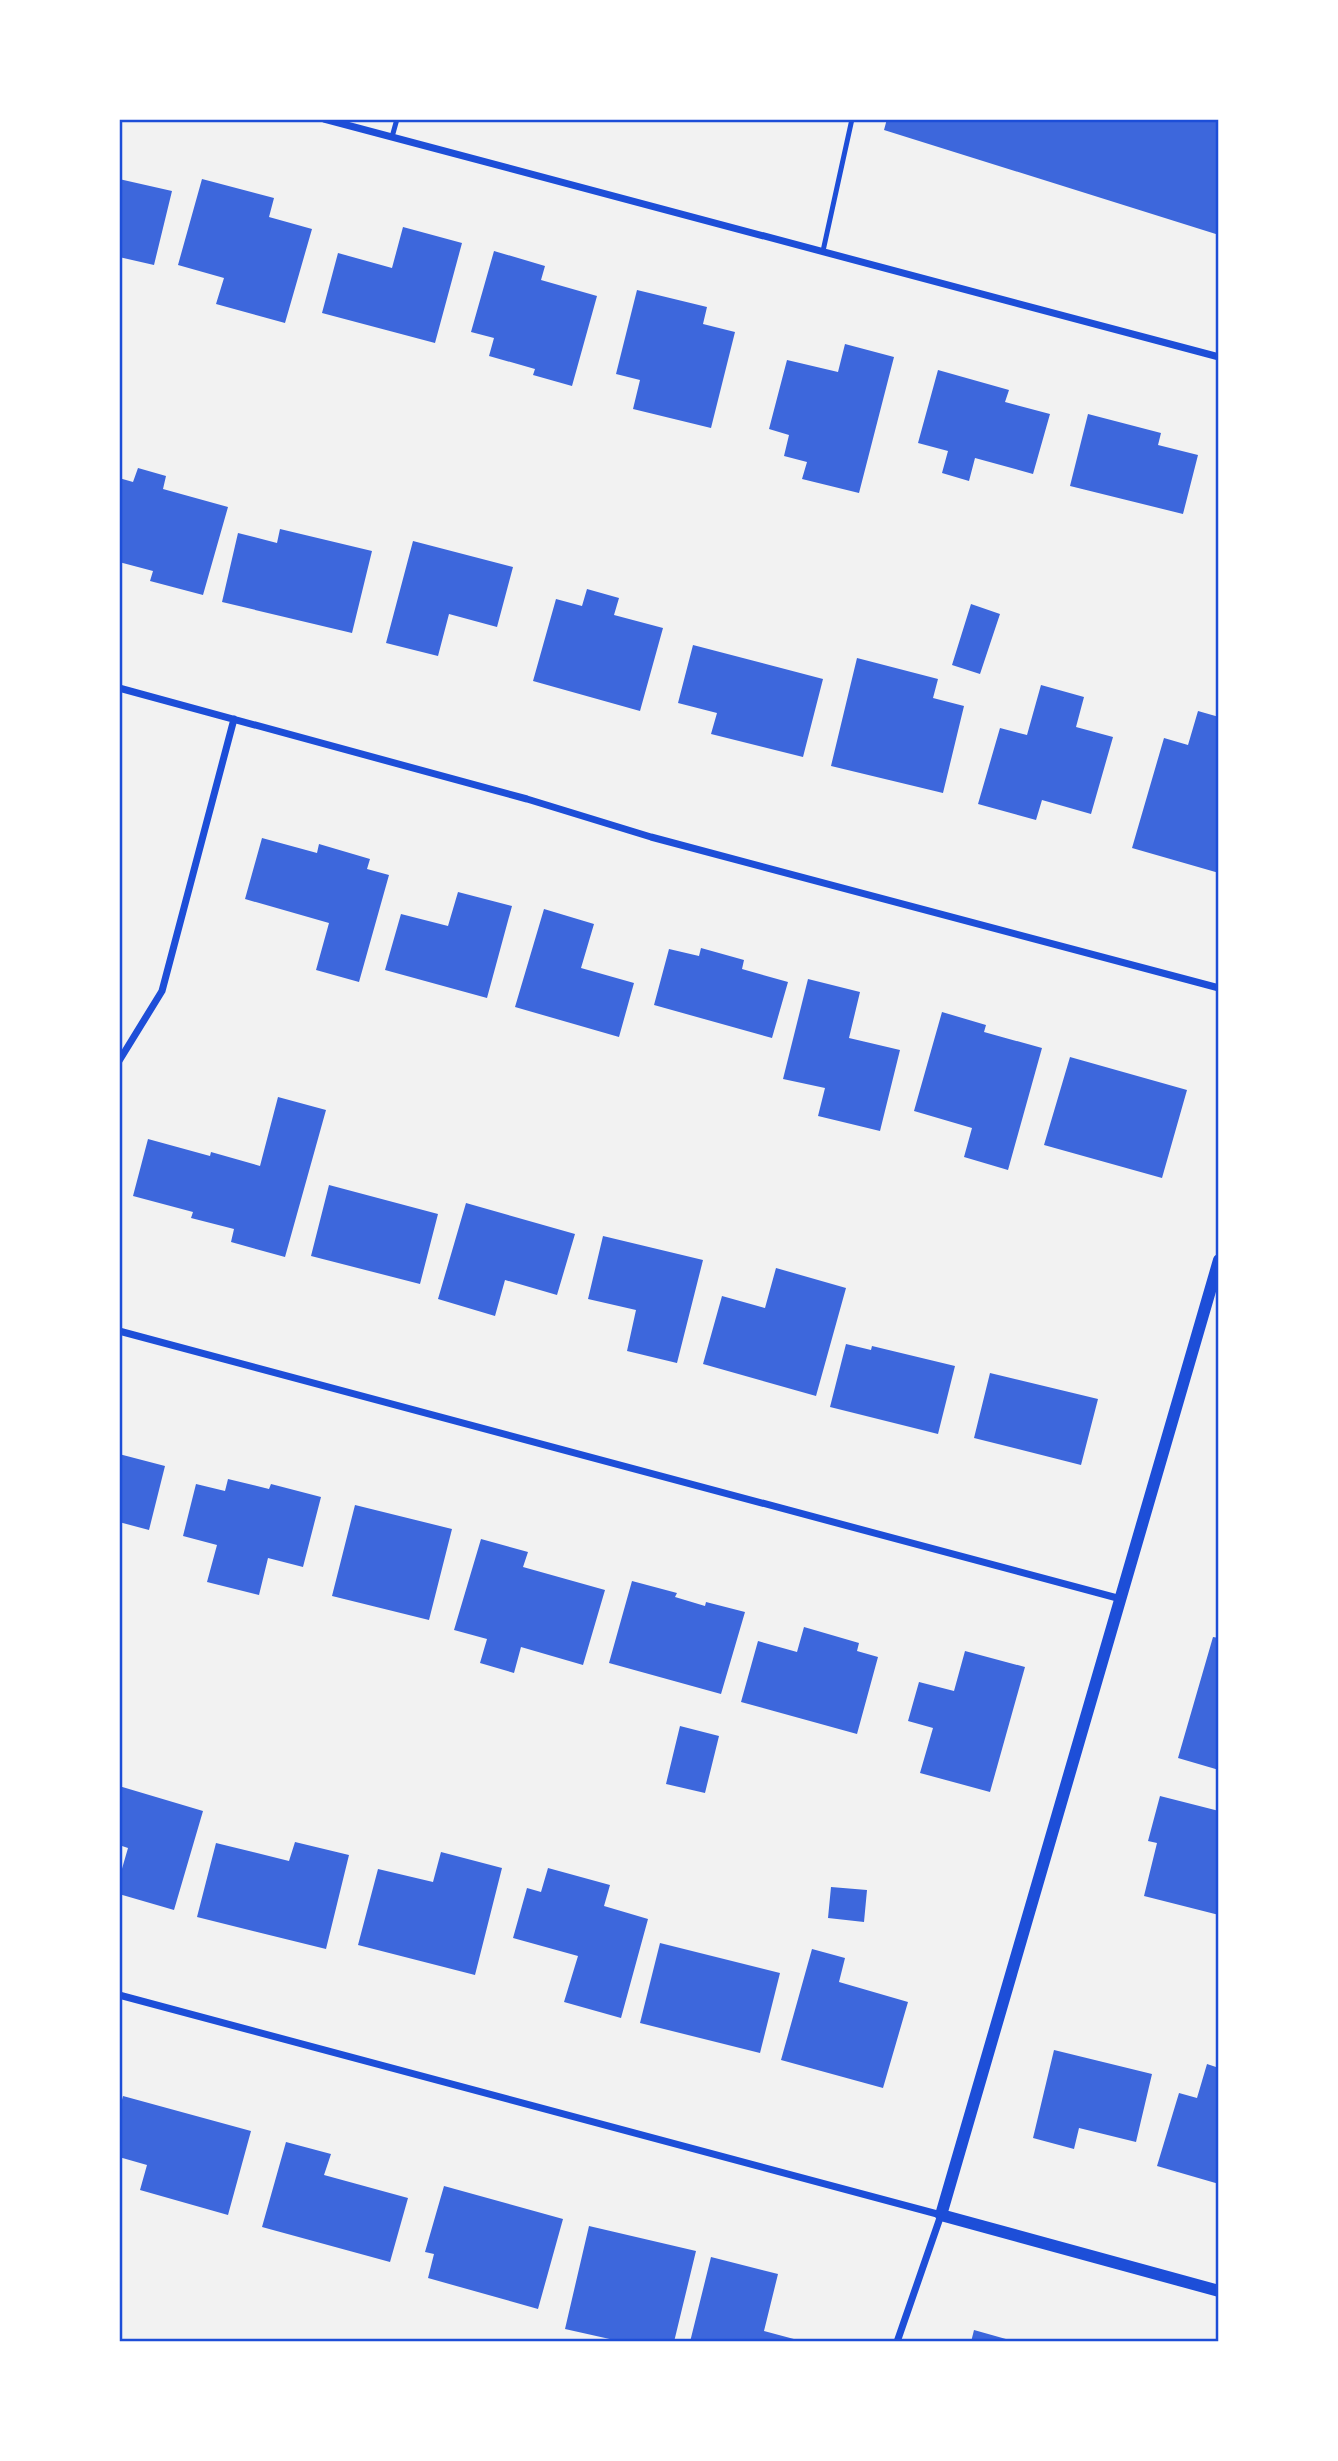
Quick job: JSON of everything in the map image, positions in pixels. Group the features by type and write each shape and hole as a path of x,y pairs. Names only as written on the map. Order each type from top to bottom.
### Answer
{"street":[{"path":"324,119 1219,357"},
{"path":"119,688 527,799 651,838 1219,988"},
{"path":"119,1061 162,991 234,719"},
{"path":"897,2342 941,2216 1219,1260"},
{"path":"119,1331 1121,1599"},
{"path":"119,1995 1219,2291"}],"lane":[{"path":"393,137 397,119"},
{"path":"822,251 852,119"}],"building":[{"path":"887,119 1219,119 1219,235 884,130"},
{"path":"119,179 172,191 154,265 119,257"},
{"path":"202,179 274,198 269,217 312,229 285,323 216,304 224,278 178,265"},
{"path":"403,227 462,243 435,343 322,313 338,253 392,268"},
{"path":"494,251 545,266 541,280 597,296 572,386 533,375 535,369 489,356 494,338 471,332"},
{"path":"637,290 707,307 703,324 735,332 711,428 633,409 640,380 616,374"},
{"path":"845,344 894,357 859,493 802,479 807,462 784,456 789,435 769,429 787,360 838,372"},
{"path":"938,370 1009,390 1005,402 1050,414 1033,474 975,458 969,481 942,473 948,451 918,443"},
{"path":"1088,414 1161,433 1158,445 1198,455 1183,514 1070,486"},
{"path":"138,468 166,476 163,489 228,507 203,595 150,581 153,571 119,562 119,478 133,482"},
{"path":"280,529 372,551 352,633 222,602 238,533 277,543"},
{"path":"413,541 513,567 497,627 449,614 438,656 386,643"},
{"path":"587,589 619,598 614,615 663,628 640,711 533,681 556,599 582,606"},
{"path":"971,604 1000,614 980,674 952,665"},
{"path":"693,645 823,679 803,757 711,734 717,713 678,703"},
{"path":"857,658 938,679 933,698 964,706 943,793 831,766"},
{"path":"1041,685 1084,697 1076,727 1113,737 1091,814 1042,800 1036,820 978,804 1000,728 1027,735"},
{"path":"1198,711 1219,717 1219,873 1132,848 1164,738 1188,745"},
{"path":"262,838 317,853 319,844 370,859 367,869 389,875 359,982 316,970 329,923 245,899"},
{"path":"458,892 512,906 487,998 385,970 401,914 448,926"},
{"path":"544,909 594,924 581,968 634,983 619,1037 515,1007"},
{"path":"701,948 744,960 742,969 788,982 772,1038 654,1005 669,949 699,956"},
{"path":"808,979 860,992 849,1038 900,1050 880,1131 818,1116 825,1088 783,1079"},
{"path":"942,1012 986,1025 984,1032 1042,1048 1008,1170 964,1157 972,1128 914,1111"},
{"path":"1070,1057 1187,1090 1162,1178 1044,1145"},
{"path":"278,1097 326,1110 285,1257 231,1242 234,1229 191,1218 193,1212 133,1196 148,1139 210,1156 211,1152 260,1166"},
{"path":"329,1185 438,1214 420,1284 311,1256"},
{"path":"466,1203 575,1234 557,1295 505,1280 495,1316 438,1299"},
{"path":"603,1236 703,1260 677,1363 627,1351 636,1310 588,1299"},
{"path":"776,1268 846,1288 816,1396 703,1364 722,1296 765,1308"},
{"path":"846,1344 871,1350 872,1346 955,1366 938,1434 830,1407"},
{"path":"990,1373 1098,1399 1081,1465 974,1438"},
{"path":"119,1454 165,1466 149,1530 119,1522"},
{"path":"228,1479 269,1489 271,1484 321,1497 303,1567 268,1558 259,1595 207,1582 217,1545 183,1536 196,1484 225,1491"},
{"path":"355,1505 452,1529 429,1620 332,1596"},
{"path":"481,1539 528,1552 523,1567 605,1590 583,1665 521,1647 514,1673 480,1663 487,1639 454,1630"},
{"path":"632,1581 677,1593 675,1597 705,1606 706,1602 745,1612 721,1694 609,1663"},
{"path":"804,1627 859,1643 857,1651 878,1657 857,1734 741,1702 758,1641 797,1652"},
{"path":"1213,1637 1219,1638 1219,1770 1178,1758"},
{"path":"965,1651 1025,1667 990,1792 920,1773 933,1728 908,1721 919,1682 954,1691"},
{"path":"680,1726 719,1736 705,1793 666,1784"},
{"path":"119,1786 203,1811 174,1910 119,1894 119,1879 128,1848 119,1845"},
{"path":"1160,1796 1219,1811 1219,1915 1144,1896 1157,1843 1148,1841"},
{"path":"295,1842 349,1855 326,1949 197,1917 216,1843 289,1861"},
{"path":"441,1852 502,1868 475,1975 358,1945 378,1869 433,1882"},
{"path":"548,1868 610,1885 604,1906 648,1919 621,2018 564,2002 578,1956 513,1938 527,1888 541,1892"},
{"path":"831,1887 867,1890 864,1922 828,1918"},
{"path":"660,1943 780,1973 760,2053 640,2023"},
{"path":"812,1949 845,1958 839,1982 908,2002 883,2088 781,2060"},
{"path":"1054,2050 1152,2074 1136,2142 1079,2128 1074,2149 1033,2138"},
{"path":"1207,2064 1219,2068 1219,2184 1157,2166 1179,2093 1197,2098"},
{"path":"123,2096 251,2131 228,2215 140,2190 147,2165 119,2157 119,2111"},
{"path":"286,2142 331,2154 324,2175 408,2198 390,2262 262,2227"},
{"path":"444,2186 563,2219 538,2309 428,2278 434,2254 425,2252"},
{"path":"589,2226 696,2251 674,2342 623,2342 565,2329"},
{"path":"711,2257 778,2274 764,2331 805,2342 690,2342"},
{"path":"974,2330 1013,2341 971,2342"}]}
